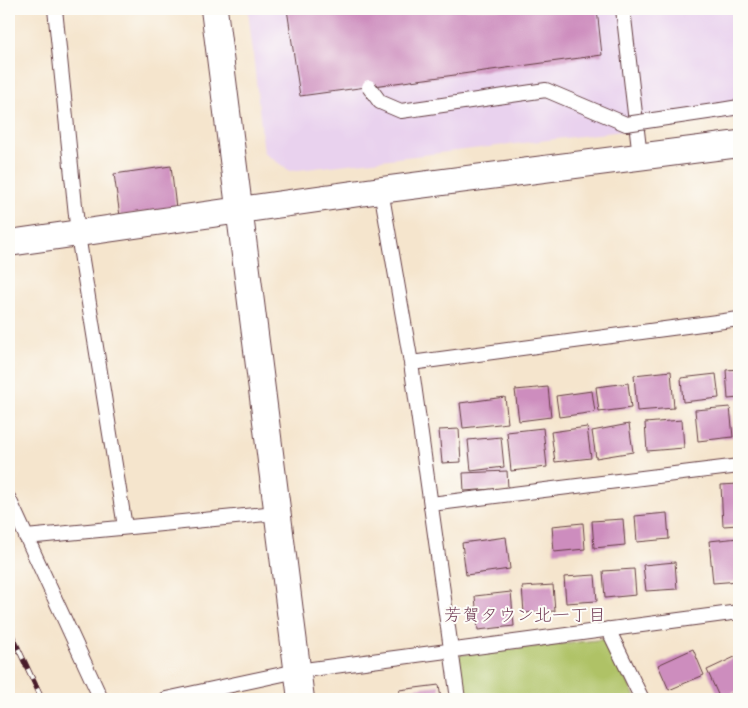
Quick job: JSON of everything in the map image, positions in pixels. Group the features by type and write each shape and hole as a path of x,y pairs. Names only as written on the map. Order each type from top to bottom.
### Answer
{"street":[{"path":"214,9 241,212 276,513 301,699"},
{"path":"9,243 241,212 381,190 739,144"}],"lane":[{"path":"55,9 78,235 125,526"},
{"path":"624,9 640,157"},
{"path":"369,87 380,102 401,111 546,90 626,124 739,108"},
{"path":"381,190 411,363 458,699"},
{"path":"411,363 739,319"},
{"path":"431,504 739,466"},
{"path":"9,499 101,699"},
{"path":"26,537 276,513"},
{"path":"166,699 297,671 739,612"},
{"path":"608,629 642,699"}],"shaded area":[{"path":"248,9 739,9 739,117 290,171 264,153"}],"green space":[{"path":"607,639 636,699 465,699 459,655"}],"building":[{"path":"287,9 597,9 602,55 300,96"},
{"path":"171,166 176,208 120,216 114,174"},
{"path":"739,369 739,398 728,399 726,370"},
{"path":"671,371 674,408 637,411 634,375"},
{"path":"716,374 719,398 683,402 681,378"},
{"path":"628,383 631,408 599,412 596,387"},
{"path":"548,387 551,417 519,421 515,390"},
{"path":"592,391 595,412 559,417 556,396"},
{"path":"505,397 508,423 463,428 460,403"},
{"path":"730,407 733,437 698,441 695,410"},
{"path":"682,420 684,448 647,451 645,423"},
{"path":"629,424 633,452 596,458 592,431"},
{"path":"587,427 591,458 555,462 551,432"},
{"path":"543,428 547,467 511,471 507,432"},
{"path":"459,429 461,462 442,463 439,430"},
{"path":"501,437 504,467 471,471 468,440"},
{"path":"507,471 508,488 464,491 463,473"},
{"path":"739,484 739,525 723,526 721,485"},
{"path":"667,513 669,539 637,542 635,516"},
{"path":"623,519 625,545 594,548 592,521"},
{"path":"583,523 585,549 554,552 552,526"},
{"path":"506,537 510,569 466,575 462,543"},
{"path":"739,538 739,581 713,583 709,541"},
{"path":"675,562 677,589 646,591 643,565"},
{"path":"634,569 636,595 605,598 603,571"},
{"path":"595,575 597,601 566,603 564,577"},
{"path":"553,585 555,611 524,613 522,587"},
{"path":"511,592 514,626 478,630 475,596"},
{"path":"693,649 704,675 669,690 658,665"},
{"path":"739,655 739,690 720,699 707,670"},
{"path":"439,685 441,699 400,699 399,690"}],"railway":[{"path":"9,629 42,699"}],"district":[{"name":"芳賀タウン北一丁目","path":"525,617"}]}
